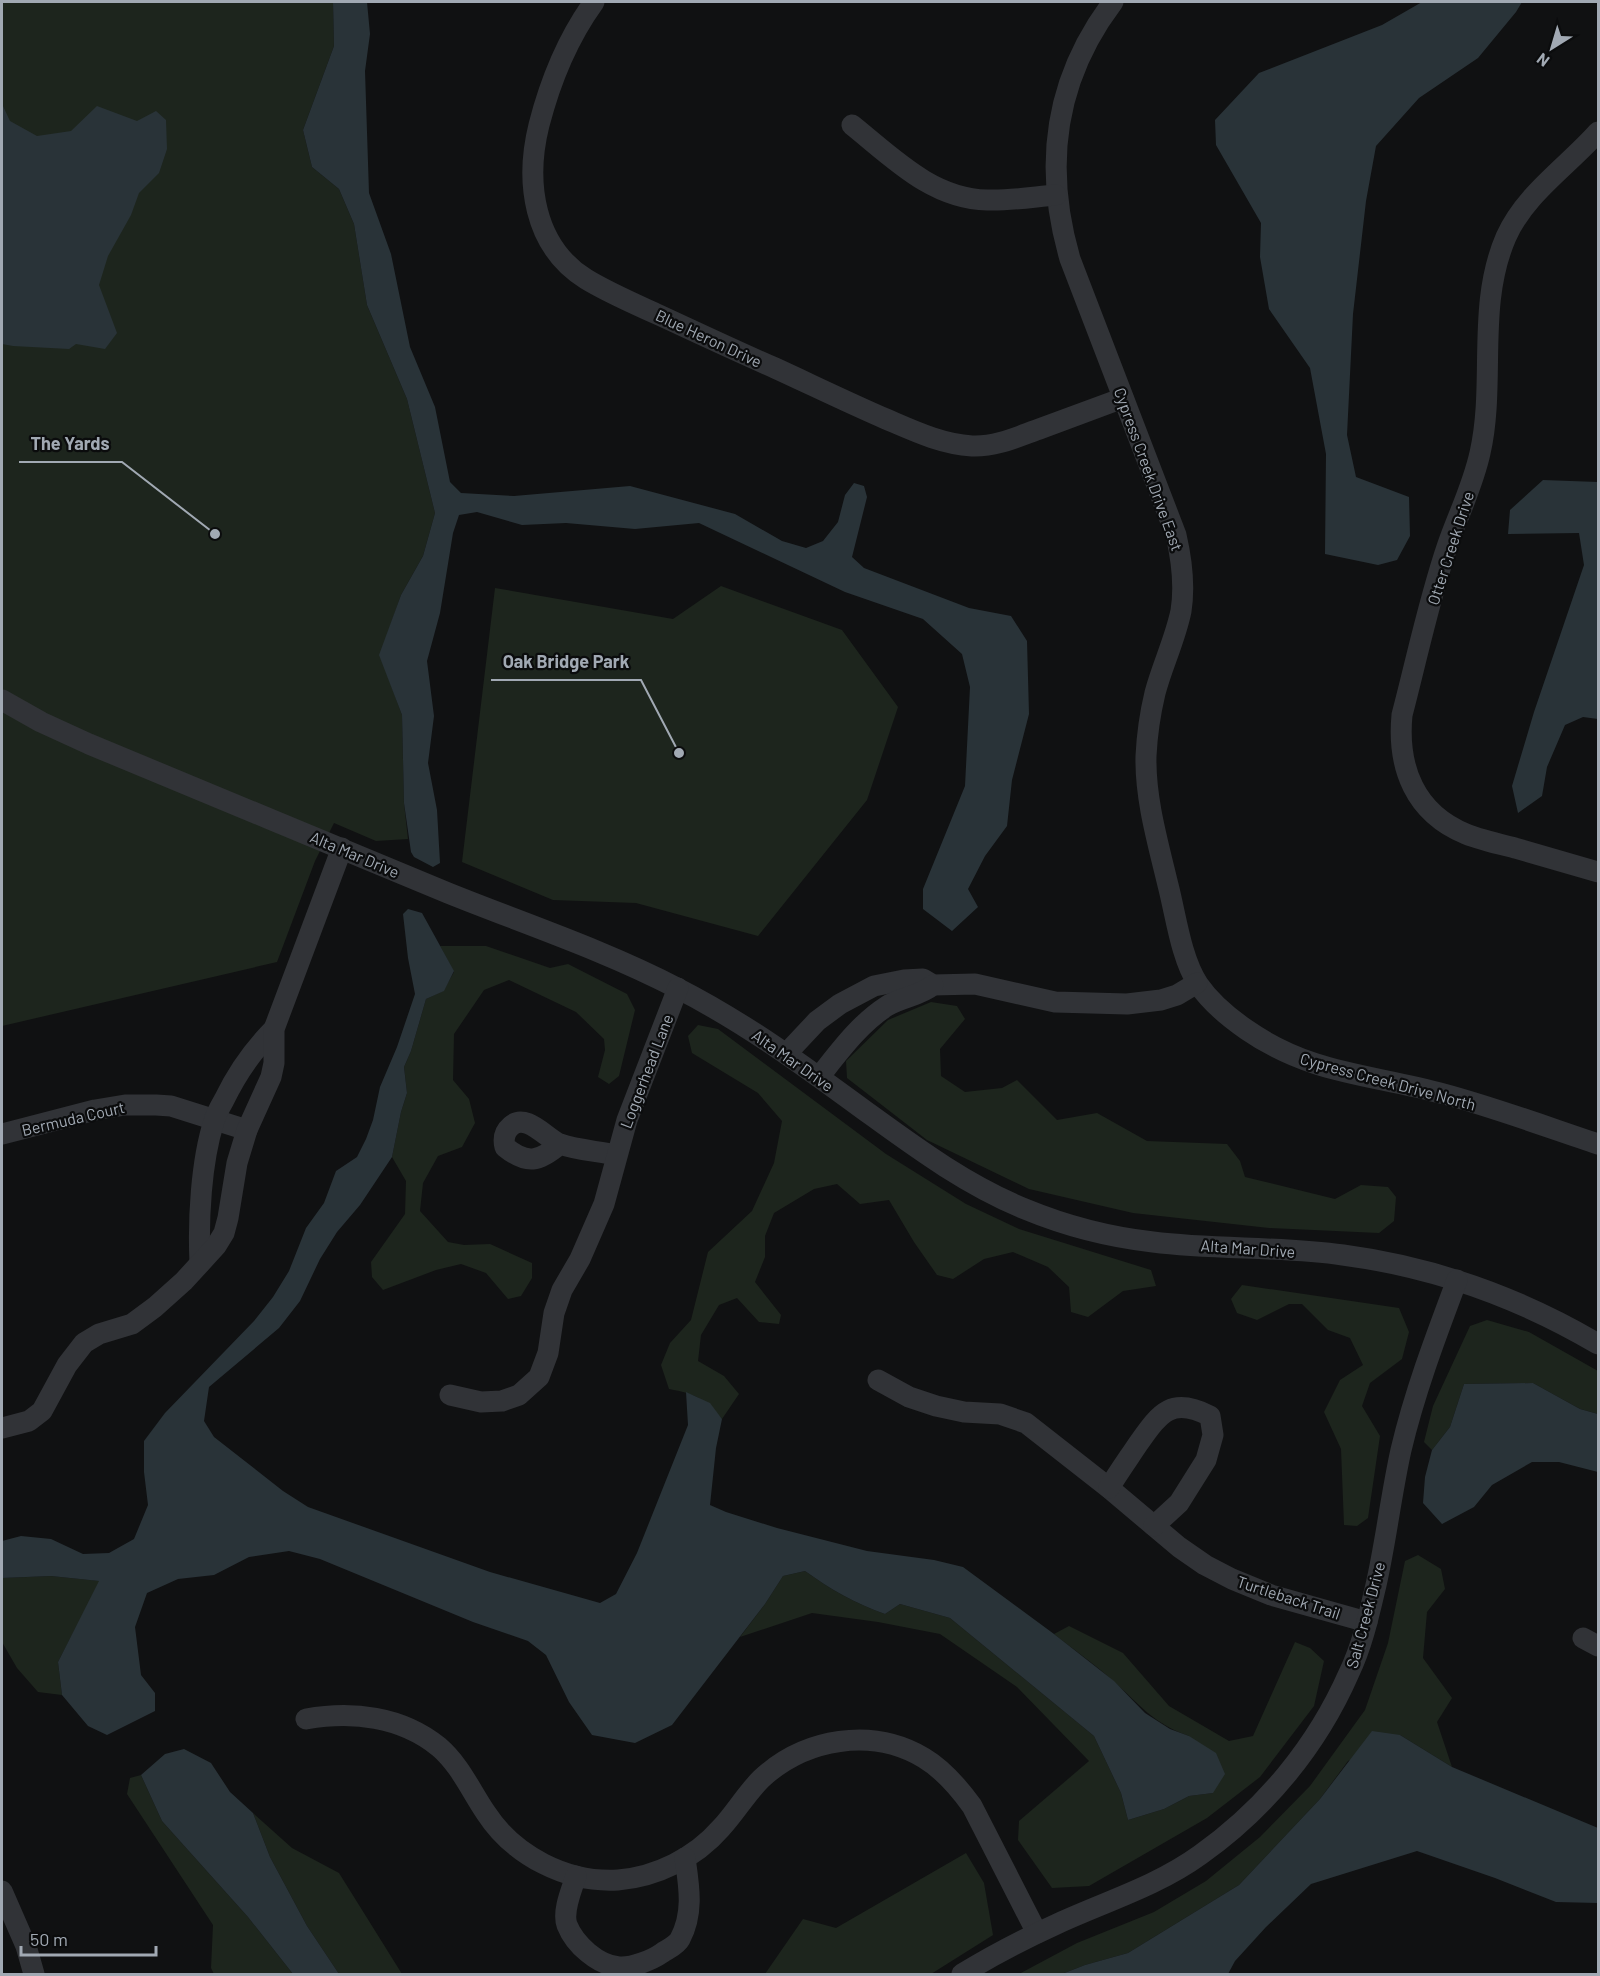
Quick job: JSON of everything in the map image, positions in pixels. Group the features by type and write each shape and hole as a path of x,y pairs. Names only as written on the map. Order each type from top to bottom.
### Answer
{"street":[{"name":"Blue Heron Drive","path":"594,2 575,33 554,76 535,141 533,164 533,187 539,220 558,253 585,279 876,415 932,439 948,443 975,446 1000,443 1123,398"},
{"name":"Cypress Creek Drive East","path":"1113,2 1084,46 1071,78 1062,112 1057,146 1056,195 1060,226 1070,259 1176,535 1182,560 1181,611 1155,694 1148,725 1146,757 1148,788 1156,838 1188,964 1197,983"},
{"path":"852,125 921,179 944,192 960,197 987,200 1056,195"},
{"name":"Otter Creek Drive","path":"1599,132 1536,193 1506,237 1495,270 1490,296 1485,417 1480,453 1470,489 1448,544 1438,577 1402,715 1400,736 1402,757 1414,791 1444,823 1468,835 1599,872"},
{"name":"Alta Mar Drive","path":"2,700 41,722 89,744 446,892 629,964 678,988 727,1015 787,1053 944,1167 1023,1209 1070,1226 1106,1235 1155,1242 1341,1254 1403,1265 1506,1297 1599,1344"},
{"path":"2,1428 29,1421 42,1411 67,1365 84,1343 99,1334 132,1324 155,1307 184,1281 216,1246 224,1233 237,1163 247,1130 271,1077 274,1063 274,1029 342,848"},
{"path":"787,1053 817,1022 840,1004 874,986 923,979 933,985 975,984 1055,1002 1126,1004 1161,1000 1176,995 1197,983"},
{"name":"Cypress Creek Drive North","path":"1197,983 1212,1002 1232,1020 1263,1041 1295,1057 1347,1074 1424,1088 1599,1144"},
{"path":"819,1077 868,1021 887,1006 905,997 924,993 933,985"},
{"name":"Loggerhead Lane","path":"450,1395 481,1402 502,1401 519,1395 539,1377 548,1353 554,1313 562,1290 580,1258 604,1204 616,1155 635,1099 678,988"},
{"path":"200,1263 200,1218 214,1119 244,1064 274,1029"},
{"name":"Bermuda Court","path":"2,1134 95,1110 125,1105 171,1106 247,1130"},
{"path":"560,1144 616,1155"},
{"name":"Salt Creek Drive","path":"962,1974 1037,1933 1167,1876 1199,1856 1238,1826 1261,1803 1316,1737 1351,1671 1367,1622 1402,1449 1413,1407 1457,1280"},
{"name":"Turtleback Trail","path":"878,1380 909,1396 936,1406 964,1412 1014,1417 1026,1423 1196,1559 1232,1579 1271,1595 1367,1622"},
{"path":"1109,1488 1156,1419 1167,1410 1185,1406 1210,1416 1213,1435 1206,1460 1179,1503 1154,1526"},
{"path":"306,1719 343,1714 367,1716 398,1724 420,1734 440,1748 456,1766 487,1816 505,1836 543,1864 576,1876 592,1879 618,1880 644,1876 685,1858 704,1845 720,1829 761,1780 799,1753 834,1742 858,1740 882,1742 906,1749 941,1770 972,1806 1037,1933"},
{"path":"576,1876 567,1907 566,1923 579,1944 597,1960 620,1967 652,1960 679,1942 690,1916 685,1858"},
{"path":"2,1891 26,1946 34,1974"}],"shaded area":[{"path":"2,2 333,2 334,46 303,130 312,167 339,189 354,224 367,305 407,399 435,513 423,556 401,595 380,655 402,715 404,803 408,839 376,841 334,823 315,861 277,962 2,1026"},
{"path":"333,2 367,2 370,34 365,71 369,193 391,254 410,347 435,407 450,482 461,493 514,496 630,486 735,514 782,541 806,548 823,541 838,522 845,495 854,483 864,486 867,497 852,557 864,568 969,608 1011,616 1027,641 1029,714 1012,780 1007,826 985,856 968,889 978,907 952,931 923,909 923,889 965,786 970,687 962,654 923,619 845,592 699,523 635,529 566,523 522,525 477,512 459,515 453,533 440,613 427,661 434,716 428,763 437,810 440,863 433,867 414,857 411,852 404,803 402,715 379,655 401,595 423,556 435,513 407,399 367,305 354,224 339,189 312,167 303,130 334,46"},
{"path":"1422,2 1522,2 1478,58 1419,98 1376,146 1366,201 1353,314 1347,435 1356,477 1409,497 1410,536 1397,560 1378,565 1325,554 1326,454 1310,368 1269,309 1260,257 1261,223 1216,145 1215,120 1259,73 1382,25"},
{"path":"2,104 10,121 37,136 71,131 97,106 137,121 156,111 166,120 167,149 159,173 139,193 131,215 108,256 99,285 117,333 105,349 76,344 69,349 2,344"},
{"path":"1543,480 1598,482 1598,719 1583,717 1565,725 1547,767 1542,796 1518,813 1512,786 1534,712 1584,565 1579,533 1508,534 1510,510"},
{"path":"721,586 842,630 898,707 867,800 758,936 636,903 553,900 462,862 495,588 673,619"},
{"path":"408,909 422,913 454,971 444,991 426,999 404,1067 407,1093 392,1157 360,1205 337,1232 320,1259 300,1301 279,1328 209,1387 204,1421 214,1437 283,1491 308,1507 490,1572 600,1603 616,1594 637,1553 688,1425 686,1392 710,1403 722,1419 716,1448 710,1505 777,1528 867,1551 934,1560 963,1567 1114,1681 1145,1713 1216,1753 1225,1774 1213,1793 1189,1796 1164,1809 1128,1820 1121,1793 1094,1736 950,1618 900,1604 885,1614 844,1596 805,1571 783,1576 765,1604 672,1725 635,1743 592,1735 569,1702 546,1655 528,1641 473,1622 320,1559 289,1551 249,1557 214,1575 178,1579 147,1593 135,1627 141,1675 155,1693 155,1711 107,1735 88,1726 62,1695 58,1662 99,1581 51,1576 2,1578 2,1541 21,1536 51,1539 83,1554 109,1553 134,1539 148,1505 144,1472 144,1441 165,1413 254,1321 273,1297 289,1271 306,1228 324,1203 336,1171 357,1157 366,1139 373,1120 380,1087 397,1047 415,994 403,914"},
{"path":"440,946 486,946 550,968 568,964 627,994 635,1010 619,1076 609,1084 598,1077 605,1050 604,1039 576,1012 509,980 484,990 454,1034 453,1080 469,1099 475,1123 462,1147 438,1156 423,1183 420,1211 448,1242 464,1245 490,1244 532,1263 532,1278 521,1296 508,1299 486,1273 461,1264 436,1270 383,1290 372,1277 371,1262 405,1214 406,1181 392,1157 407,1093 404,1067 426,999 443,991 454,972"},
{"path":"931,1002 957,1006 965,1019 940,1049 941,1076 965,1092 1002,1088 1017,1080 1057,1120 1097,1113 1147,1141 1227,1144 1240,1161 1245,1177 1335,1199 1361,1185 1388,1187 1396,1197 1394,1221 1379,1233 1269,1228 1133,1213 1029,1189 927,1140 847,1078 846,1061 888,1020"},
{"path":"698,1025 718,1029 886,1154 966,1204 1019,1229 1151,1270 1156,1286 1123,1291 1088,1317 1071,1312 1069,1287 1048,1267 1013,1252 984,1259 953,1279 937,1275 889,1200 860,1204 837,1184 814,1189 774,1213 765,1236 765,1257 755,1282 781,1315 779,1324 759,1322 737,1298 719,1305 701,1335 698,1361 724,1376 739,1394 722,1419 699,1398 669,1389 661,1365 670,1343 691,1320 708,1252 752,1211 774,1163 782,1121 758,1093 692,1053 688,1036"},
{"path":"1242,1285 1399,1308 1409,1332 1402,1359 1370,1383 1362,1406 1380,1436 1368,1518 1357,1526 1344,1525 1341,1449 1324,1412 1340,1380 1363,1365 1350,1338 1328,1330 1302,1304 1289,1304 1257,1320 1237,1313 1231,1299"},
{"path":"1487,1320 1529,1332 1598,1371 1598,1414 1580,1409 1533,1383 1464,1384 1450,1427 1432,1450 1424,1442 1433,1406 1470,1326"},
{"path":"1533,1383 1580,1409 1598,1414 1598,1472 1559,1462 1532,1462 1492,1485 1474,1507 1442,1524 1423,1503 1425,1477 1432,1450 1450,1427 1464,1384"},
{"path":"1418,1555 1441,1569 1445,1589 1427,1612 1423,1658 1452,1698 1437,1722 1452,1767 1400,1735 1348,1761 1320,1799 1239,1885 1128,1953 1062,1974 1019,1974 1077,1943 1154,1912 1206,1881 1260,1837 1310,1786 1365,1710 1388,1643 1405,1561"},
{"path":"805,1571 843,1595 885,1614 900,1604 950,1618 1094,1736 1121,1793 1128,1820 1164,1809 1189,1796 1213,1793 1189,1736 1165,1725 1148,1713 1099,1669 1054,1634 1069,1626 1123,1653 1169,1706 1229,1741 1253,1736 1295,1642 1310,1648 1324,1661 1314,1706 1260,1777 1207,1818 1089,1886 1052,1888 1018,1840 1019,1821 1089,1761 1017,1687 940,1634 878,1622 812,1613 740,1637 783,1576"},
{"path":"51,1576 100,1581 58,1662 62,1695 38,1692 17,1668 2,1642 2,1578"},
{"path":"1372,1731 1400,1735 1452,1767 1598,1828 1598,1903 1556,1902 1417,1851 1311,1884 1266,1927 1235,1961 1228,1974 1062,1974 1128,1953 1239,1885 1320,1799"},
{"path":"184,1749 211,1763 230,1792 253,1813 270,1857 307,1926 339,1974 293,1974 248,1917 162,1821 141,1775 165,1754"},
{"path":"141,1775 162,1821 248,1917 293,1974 214,1974 211,1968 213,1925 127,1794 130,1778"},
{"path":"253,1813 292,1848 339,1873 402,1974 339,1974 307,1926 270,1857"},
{"path":"966,1853 984,1883 993,1935 931,1974 765,1974 803,1919 836,1928"}],"place":[{"name":"The Yards","path":"215,534"},
{"name":"Oak Bridge Park","path":"679,753"}]}
